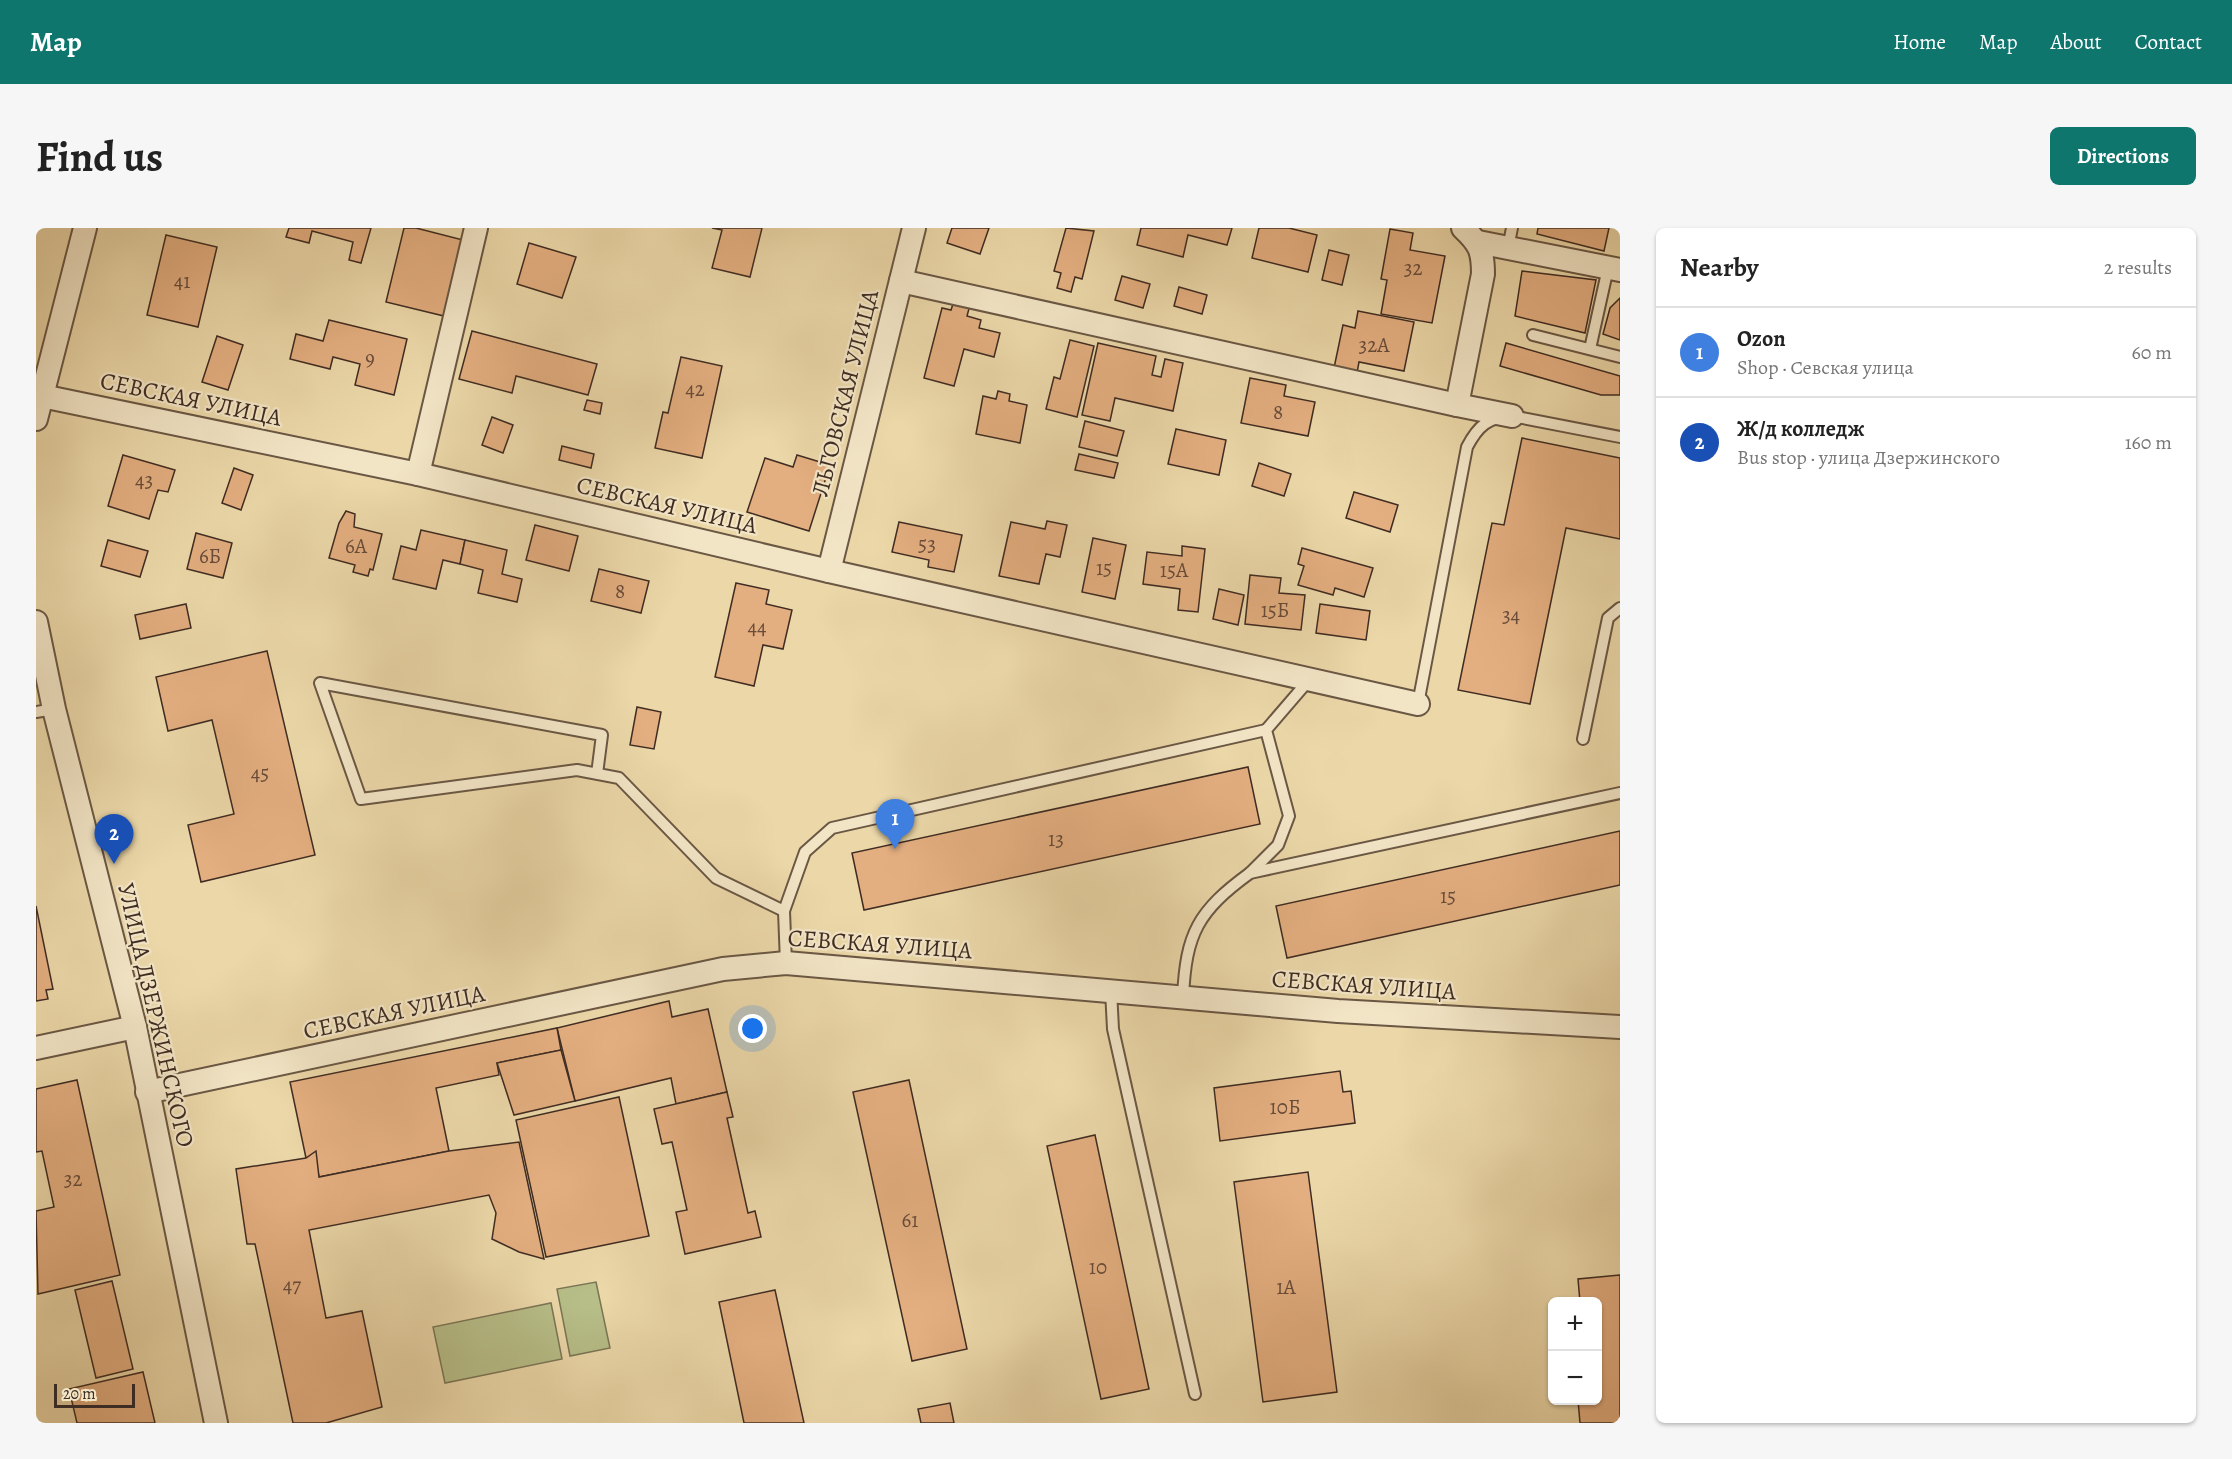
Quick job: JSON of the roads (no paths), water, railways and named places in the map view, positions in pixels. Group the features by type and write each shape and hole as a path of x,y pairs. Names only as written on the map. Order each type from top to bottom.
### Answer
{"street":[{"path":"36,419 42,396 46,338 85,228"},
{"path":"418,474 476,228"},
{"name":"ЛЬГОВСКАЯ УЛИЦА","path":"829,571 914,228"},
{"path":"1457,405 1483,274 1483,258 1470,235"},
{"path":"1470,235 1510,238 1614,269"},
{"path":"901,280 1512,416"},
{"name":"СЕВСКАЯ УЛИЦА","path":"42,396 418,474 829,571 1418,704"},
{"name":"УЛИЦА ДЗЕРЖИНСКОГО","path":"36,621 45,710 135,1027 216,1423"},
{"name":"СЕВСКАЯ УЛИЦА","path":"147,1092 723,969 786,963 1338,1011 1620,1027"},
{"path":"36,1048 135,1027"}],"lane":[{"path":"1590,349 1614,269"},
{"path":"1533,335 1620,357"},
{"path":"1418,704 1467,447 1476,430 1485,422 1498,417 1512,416 1620,437"},
{"path":"1583,739 1608,618 1620,608"},
{"path":"786,963 784,911 806,852 832,828 1266,730 1309,680"},
{"path":"597,774 603,735 320,683 361,799 577,770 597,774 619,778 716,878 784,911"},
{"path":"1183,997 1185,958 1199,923 1219,895 1250,873 1278,845 1289,816 1266,730"},
{"path":"1250,873 1620,793"},
{"path":"1111,990 1113,1029 1195,1394"}],"place":[{"name":"Ozon","path":"895,849"},
{"name":"Ж/д колледж","path":"114,864"}]}
